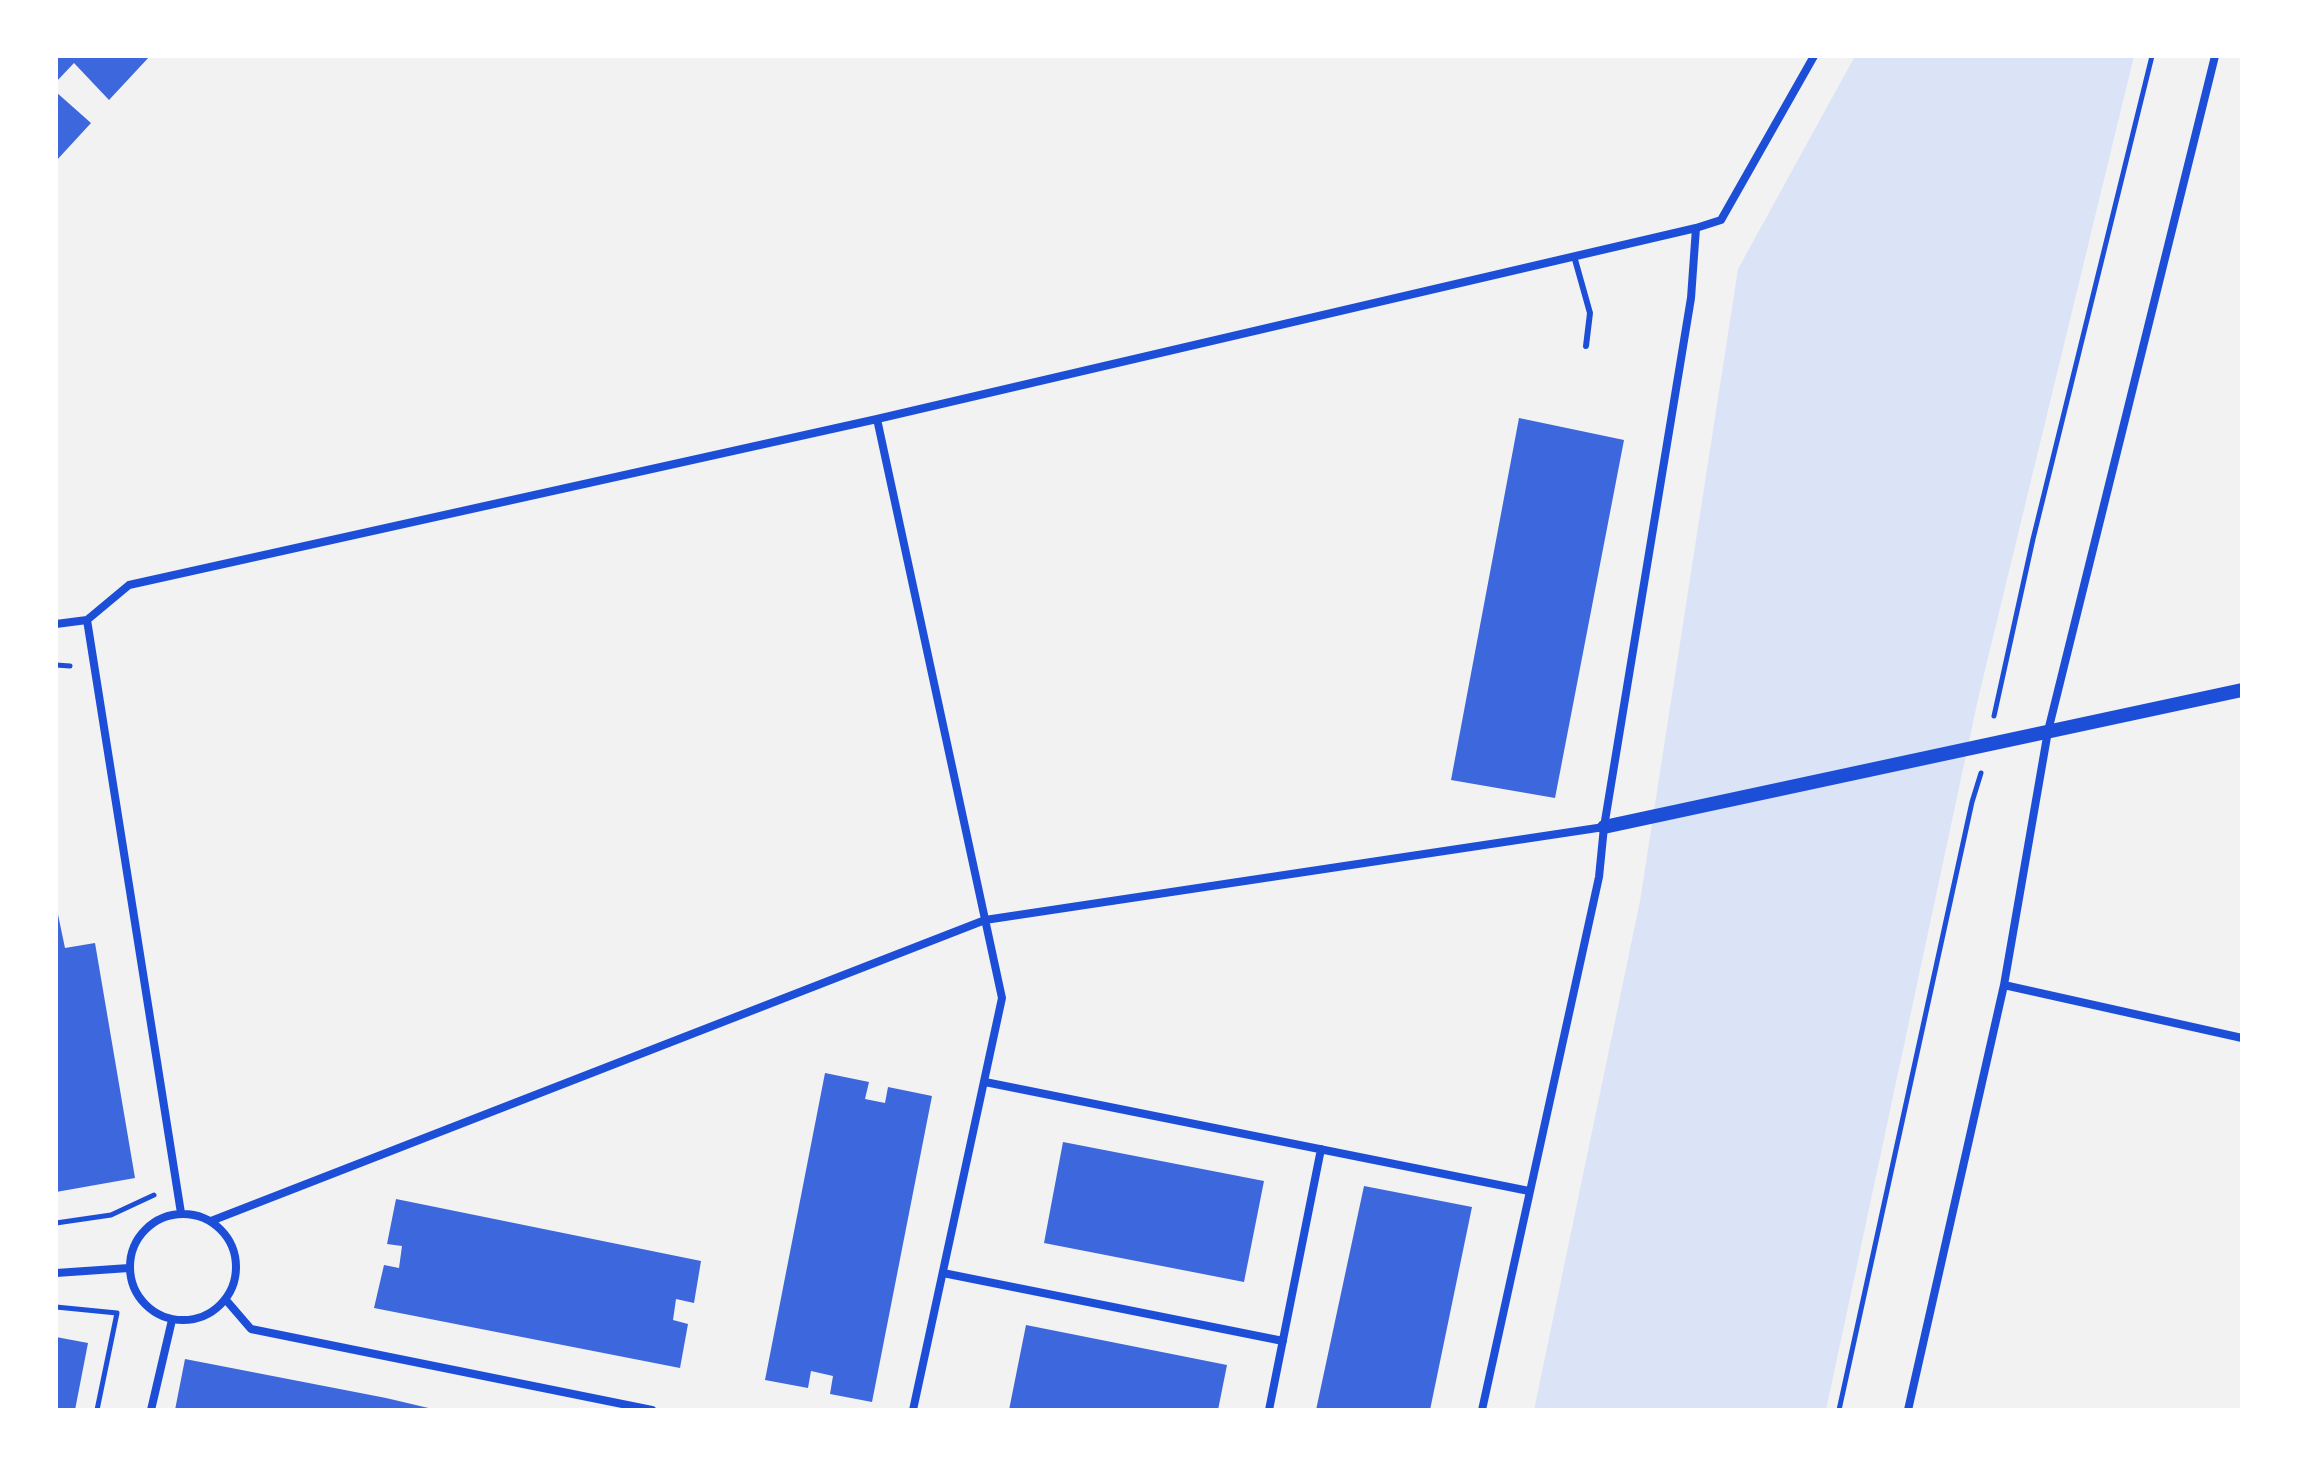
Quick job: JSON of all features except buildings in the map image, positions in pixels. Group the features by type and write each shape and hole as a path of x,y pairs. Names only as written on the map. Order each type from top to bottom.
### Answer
{"street":[{"path":"56,624 87,620 129,585 877,419 1721,220 1814,56"},
{"path":"1908,1410 2004,985 2048,731 2215,56"},
{"path":"1482,1410 1599,877 1604,827 1691,298 1696,228"},
{"path":"877,419 1002,998 913,1410"},
{"path":"87,620 181,1213"},
{"path":"211,1221 985,920 1604,827 2242,690"},
{"path":"2004,985 2242,1038"},
{"path":"985,1082 1529,1191"},
{"path":"1269,1410 1321,1149"},
{"path":"181,1213 211,1221 227,1236 236,1257 235,1280 226,1300 202,1317 172,1320 156,1313 142,1301 133,1285 129,1268 133,1247 144,1230 161,1218 181,1213"},
{"path":"56,1273 129,1268"},
{"path":"943,1273 1283,1341"},
{"path":"226,1300 251,1329 629,1408 652,1410"},
{"path":"151,1410 172,1320"}],"lane":[{"path":"1574,256 1590,313 1586,346"}],"path":[{"path":"56,1223 111,1215 162,1191"},
{"path":"56,1307 117,1313 97,1410"}],"shaded area":[{"path":"1855,56 2134,56 1978,699 1826,1410 1534,1410 1640,901 1738,269"}]}
